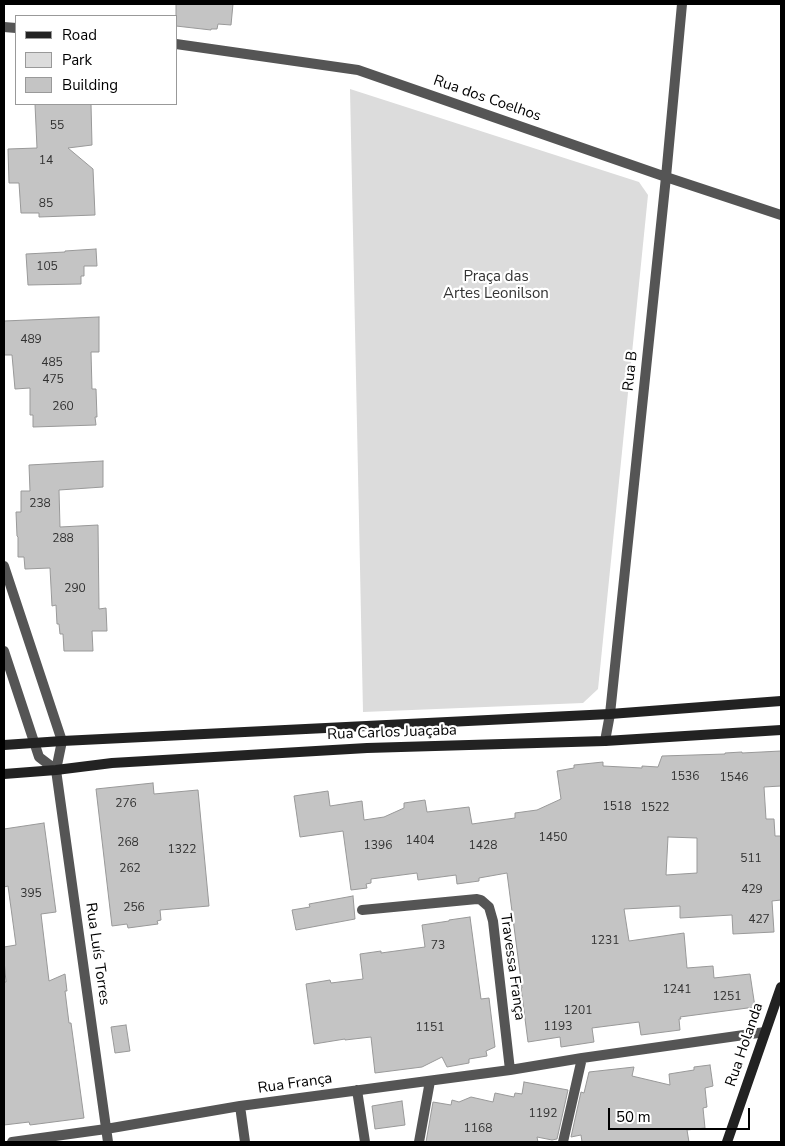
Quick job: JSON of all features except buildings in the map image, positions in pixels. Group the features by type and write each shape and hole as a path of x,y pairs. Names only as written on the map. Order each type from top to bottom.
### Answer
{"street":[{"name":"Rua B","path":"605,741 610,714 666,177 682,4"},
{"name":"Rua dos Coelhos","path":"178,44 358,70 781,215"},
{"path":"4,566 62,741"},
{"path":"4,651 39,757 56,770"},
{"name":"Rua Carlos Juaçaba","path":"4,746 62,741 610,714 781,701"},
{"name":"Rua Carlos Juaçaba","path":"4,774 112,763 367,748 605,741 781,730"},
{"name":"Rua Luís Torres","path":"62,741 56,770 108,1142"},
{"name":"Travessa França","path":"362,910 477,899 489,906 510,1070"},
{"name":"Rua Holanda","path":"727,1142 781,987"},
{"name":"Rua França","path":"12,1142 106,1129 240,1106 510,1070 765,1032"},
{"path":"563,1142 582,1058"},
{"path":"419,1142 430,1081"},
{"path":"357,1090 365,1142"},
{"path":"240,1106 245,1142"}],"green space":[{"name":"Praça das Artes Leonilson","path":"350,89 639,182 648,195 598,689 583,703 363,712"}]}
